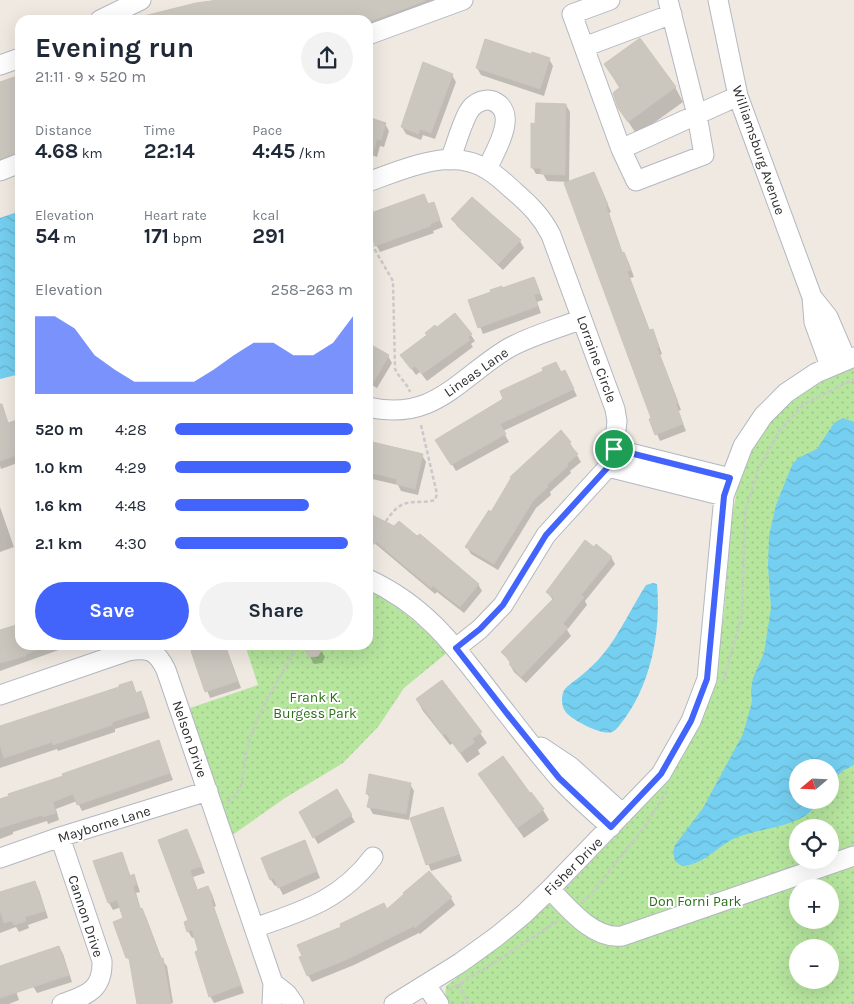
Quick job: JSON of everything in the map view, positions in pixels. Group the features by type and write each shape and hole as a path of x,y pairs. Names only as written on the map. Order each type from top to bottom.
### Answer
{"street":[{"path":"110,15 141,0"},
{"path":"373,33 463,0"},
{"path":"584,47 670,7 697,116 704,155 636,181 621,149 572,14 610,0"},
{"name":"Williamsburg Avenue","path":"718,0 738,96 812,297 814,322 843,361"},
{"path":"0,65 15,60"},
{"path":"621,149 738,96"},
{"path":"450,160 471,108 479,102 489,100 497,103 503,110 506,118 506,128 487,169"},
{"name":"Lorraine Circle","path":"373,180 434,160 450,160 475,164 487,169 537,212 551,235 615,409 617,421 611,458"},
{"path":"0,171 15,165"},
{"name":"Lineas Lane","path":"373,408 398,411 425,405 448,393 506,350 521,342 582,320"},
{"name":"Fisher Drive","path":"394,1004 433,995 550,889 661,774 691,721 707,679 724,496 743,446 763,416 786,393 797,385 843,361"},
{"path":"611,458 730,478"},
{"path":"611,458 724,496"},
{"path":"456,648 480,629 503,605 546,535 611,458"},
{"path":"373,580 414,607 436,625 559,778 617,821"},
{"name":"Nelson Drive","path":"0,695 134,650"},
{"name":"Nelson Drive","path":"150,650 161,660 166,670 208,791 273,983 272,1004"},
{"name":"Mayborne Lane","path":"0,858 60,837 208,791"},
{"name":"Cannon Drive","path":"60,837 102,961 102,970 97,986 91,992 62,1004"},
{"path":"550,889 572,912 586,923 612,938 854,856"},
{"path":"254,928 312,907 346,887 362,872 373,857"},
{"name":"Nelson Drive","path":"273,983 283,990 294,1004"}],"path":[{"path":"373,247 393,281 395,369 398,376 410,389 411,395"},
{"path":"722,687 742,615 745,512 758,470 780,430 804,404 854,379"},
{"path":"373,547 391,514 400,506 406,503 434,500 436,494 421,425"},
{"path":"227,801 236,796 241,785 246,753 255,724 295,650"},
{"path":"433,995 459,984 572,912 591,894 645,826 668,790"},
{"path":"459,984 468,1004"}],"green space":[{"name":"Don Forni Park","path":"854,368 854,1004 447,1004 445,1000 446,986 488,954 562,892 646,804 684,755 710,696 724,614 731,522 740,474 748,454 775,416 808,389"},
{"name":"Frank K. Burgess Park","path":"373,591 410,617 448,652 404,688 378,727 343,763 285,798 231,836 187,709 258,685 247,650 373,650"}],"water":[{"path":"15,213 15,375 0,379 0,218"},
{"path":"843,418 854,422 854,765 839,774 839,759 789,759 789,809 813,809 808,814 799,819 789,819 789,823 786,824 733,839 703,859 690,865 682,866 675,861 673,852 675,845 703,808 743,734 752,702 753,678 764,653 771,608 768,566 769,536 776,505 792,465 798,458 817,449 834,423"},
{"path":"657,584 657,619 653,654 648,671 634,703 616,730 607,733 601,732 573,718 565,711 562,703 564,691 604,653 646,585"}],"building":[{"path":"218,0 425,0 373,20 373,15 148,15 196,3"},
{"path":"640,38 676,87 628,122 618,108 613,93 620,87 604,64"},
{"path":"485,39 550,58 540,89 476,68"},
{"path":"423,62 453,74 431,133 420,129 418,134 401,127"},
{"path":"15,77 15,154 0,159 0,82"},
{"path":"536,103 566,104 565,175 541,174 541,168 531,168 531,123 535,124"},
{"path":"373,119 386,123 381,140 377,139 373,152"},
{"path":"594,172 608,205 606,206 622,253 624,252 631,270 627,271 649,330 653,329 659,347 657,348 678,402 676,404 683,424 655,435 649,419 651,418 564,183"},
{"path":"424,194 428,204 434,202 440,220 430,224 431,226 375,246 373,240 373,212"},
{"path":"472,197 521,240 498,264 451,219"},
{"path":"534,277 540,293 534,295 538,306 478,328 468,300 491,292 490,290"},
{"path":"455,313 472,334 468,337 470,340 422,374 415,366 411,369 400,355 427,335 425,333 435,325 437,327"},
{"path":"373,346 389,355 373,383"},
{"path":"556,362 561,372 565,370 574,389 500,424 506,434 451,465 435,440 503,399 500,391 543,371 542,368"},
{"path":"0,404 2,404 8,423 15,421 15,456 0,461"},
{"path":"561,430 571,442 569,444 578,454 533,501 494,564 465,547 489,510 491,512 510,477"},
{"path":"373,442 423,454 415,489 396,484 397,479 373,473"},
{"path":"373,516 394,526 399,521 417,536 420,534 479,584 460,607 433,586 431,588 373,539"},
{"path":"585,540 594,547 596,544 612,557 581,595 584,597 563,624 568,628 521,677 509,664 511,662 501,652 554,598 546,592"},
{"path":"15,626 15,650 36,650 26,654 26,656 0,663 0,630"},
{"path":"227,650 238,681 205,692 191,651"},
{"path":"305,650 321,650 318,656 309,657"},
{"path":"442,680 482,732 472,739 475,742 460,753 445,733 443,735 416,699"},
{"path":"132,681 136,693 141,691 147,711 112,722 112,725 53,745 52,742 4,758 0,745 0,726"},
{"path":"159,740 170,773 77,805 73,794 53,802 56,813 43,817 42,815 0,828 0,799 9,796 8,794 63,776 62,774"},
{"path":"503,756 544,809 517,828 478,774"},
{"path":"369,774 411,783 406,814 367,807 370,794 366,794"},
{"path":"337,789 352,815 313,838 299,812"},
{"path":"443,807 459,854 426,865 410,818"},
{"path":"187,829 202,866 190,870 197,890 208,886 213,899 211,900 241,985 209,997 195,952 198,950 192,930 187,932 184,922 188,920 158,840"},
{"path":"305,840 317,871 278,888 274,878 270,880 261,858"},
{"path":"122,852 130,876 134,874 137,884 133,886 140,909 142,908 161,958 163,958 171,1004 137,1004 129,958 126,958 113,922 123,918 117,900 108,903 93,861"},
{"path":"429,871 452,897 415,928 414,926 350,958 307,976 299,957 302,956 297,945 341,927 340,924 384,903 387,909"},
{"path":"35,881 45,911 25,917 26,921 14,925 12,921 4,923 0,910 0,892"},
{"path":"59,946 69,975 0,998 0,966"}],"route":[{"path":"614,449 730,478 724,496 707,679 691,721 661,774 611,827 559,778 456,648 480,629 503,605 540,543 608,467 614,449"}]}
